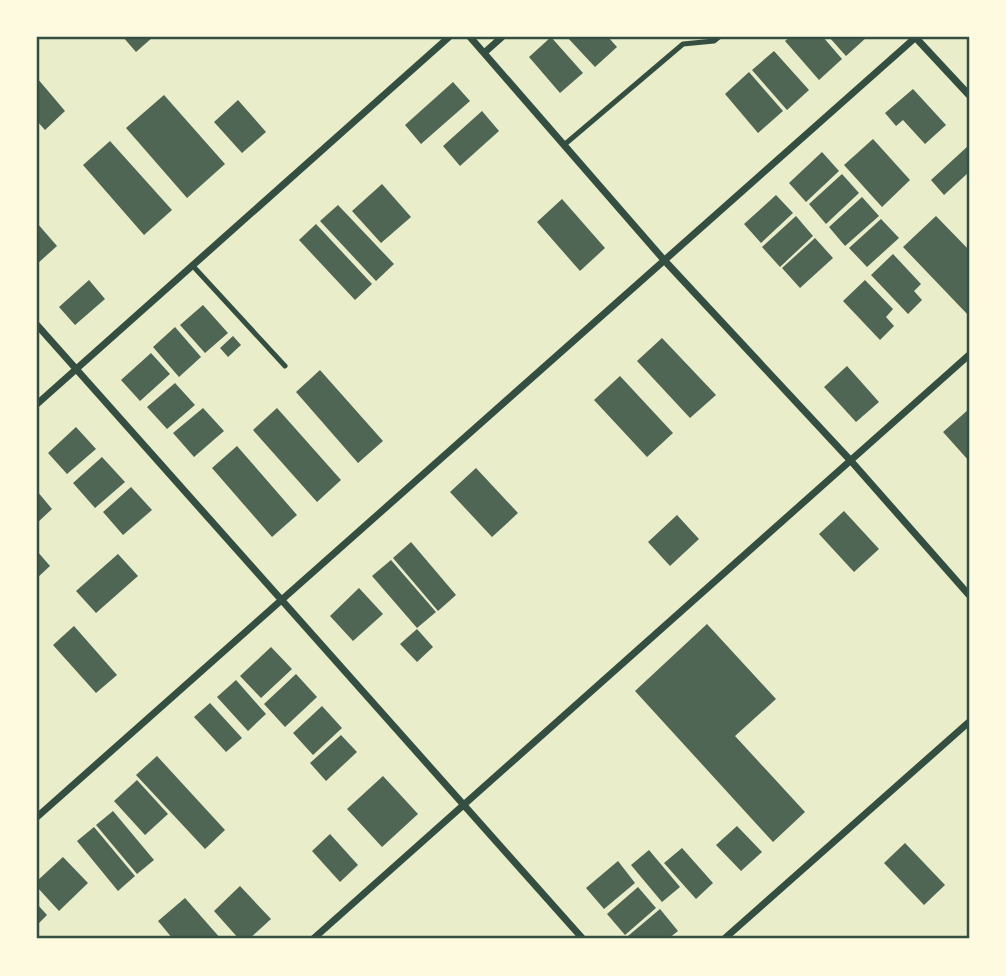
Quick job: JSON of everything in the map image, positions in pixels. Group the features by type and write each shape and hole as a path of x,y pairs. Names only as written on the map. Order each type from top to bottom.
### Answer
{"street":[{"path":"37,404 449,37"},
{"path":"470,37 664,260 851,461 969,596"},
{"path":"484,53 502,37"},
{"path":"37,817 916,37 969,95"},
{"path":"37,325 583,939"},
{"path":"313,939 969,355"},
{"path":"724,939 969,722"}],"lane":[{"path":"564,145 683,44 714,41 719,37"},
{"path":"192,265 285,366"}],"building":[{"path":"123,37 153,37 136,52"},
{"path":"551,37 583,73 560,93 529,57"},
{"path":"567,37 608,37 617,47 595,67"},
{"path":"790,37 823,37 842,59 819,80 785,41"},
{"path":"829,37 867,37 846,56"},
{"path":"774,51 809,90 787,110 752,70"},
{"path":"749,72 783,111 758,133 725,94"},
{"path":"37,78 65,111 45,130 37,121"},
{"path":"453,82 470,101 421,144 405,125"},
{"path":"913,89 946,125 925,144 903,120 896,126 885,113"},
{"path":"164,95 225,164 187,198 126,128"},
{"path":"238,100 266,132 242,153 214,122"},
{"path":"482,111 499,131 460,166 443,146"},
{"path":"873,139 910,180 882,207 844,165"},
{"path":"110,141 172,210 144,235 83,165"},
{"path":"968,146 969,172 944,195 931,180"},
{"path":"822,152 839,171 806,202 789,183"},
{"path":"842,174 859,193 826,224 809,204"},
{"path":"382,184 411,217 381,243 352,211"},
{"path":"776,195 793,213 761,243 744,224"},
{"path":"862,197 879,216 845,246 829,227"},
{"path":"562,199 605,248 580,271 537,222"},
{"path":"338,205 394,264 376,281 320,221"},
{"path":"796,216 813,236 780,267 762,247"},
{"path":"936,216 969,250 969,316 903,247"},
{"path":"881,219 899,238 867,267 849,248"},
{"path":"37,223 57,246 37,264"},
{"path":"316,224 372,284 355,300 299,240"},
{"path":"815,238 833,258 800,288 782,268"},
{"path":"893,254 921,284 914,291 922,300 908,314 871,275"},
{"path":"89,280 105,299 75,325 59,307"},
{"path":"865,280 893,309 886,317 894,326 880,340 843,301"},
{"path":"203,305 228,333 205,353 180,325"},
{"path":"175,327 201,357 179,377 153,347"},
{"path":"233,336 241,345 228,357 220,348"},
{"path":"662,338 716,395 690,418 637,361"},
{"path":"151,353 170,374 140,401 121,380"},
{"path":"847,366 879,402 856,422 824,387"},
{"path":"320,370 383,441 358,463 296,392"},
{"path":"620,376 673,433 647,457 594,400"},
{"path":"175,383 195,405 167,429 147,407"},
{"path":"203,408 224,431 194,457 173,433"},
{"path":"277,408 341,480 317,502 253,430"},
{"path":"969,409 969,461 943,432"},
{"path":"76,427 96,449 67,474 48,453"},
{"path":"237,446 297,515 272,537 212,468"},
{"path":"102,457 125,482 95,508 73,483"},
{"path":"476,468 518,513 492,537 450,492"},
{"path":"131,487 152,510 123,535 103,512"},
{"path":"37,491 52,509 37,523"},
{"path":"844,511 879,549 854,572 819,534"},
{"path":"677,515 699,539 670,566 648,542"},
{"path":"411,542 456,595 438,611 393,558"},
{"path":"37,551 50,566 37,578"},
{"path":"118,554 138,576 96,613 76,591"},
{"path":"391,560 436,612 417,628 372,576"},
{"path":"359,588 383,614 353,641 330,616"},
{"path":"707,624 776,699 735,736 805,812 773,842 635,691"},
{"path":"74,626 117,675 96,693 53,645"},
{"path":"417,629 433,647 417,662 400,644"},
{"path":"271,647 292,669 261,698 240,676"},
{"path":"296,674 317,697 285,727 264,704"},
{"path":"236,680 266,714 248,731 217,697"},
{"path":"210,703 242,738 226,752 194,717"},
{"path":"322,706 342,728 313,755 293,733"},
{"path":"341,735 357,752 326,781 310,763"},
{"path":"157,756 225,830 205,849 136,775"},
{"path":"383,776 418,814 382,847 347,809"},
{"path":"137,780 168,814 145,835 114,801"},
{"path":"113,811 154,860 137,874 96,825"},
{"path":"737,826 762,852 741,871 716,845"},
{"path":"94,827 135,876 118,891 77,841"},
{"path":"330,834 358,865 340,882 312,851"},
{"path":"905,843 945,885 924,905 884,863"},
{"path":"682,848 713,883 696,899 664,863"},
{"path":"649,850 680,887 662,902 631,865"},
{"path":"63,857 88,883 59,911 37,887 37,881"},
{"path":"618,861 635,883 604,909 586,888"},
{"path":"240,886 271,919 249,939 239,939 214,911"},
{"path":"638,887 656,908 625,935 607,914"},
{"path":"185,898 221,939 173,939 158,921"},
{"path":"37,904 47,915 37,925"},
{"path":"660,909 678,931 668,939 631,939 628,936"}]}
